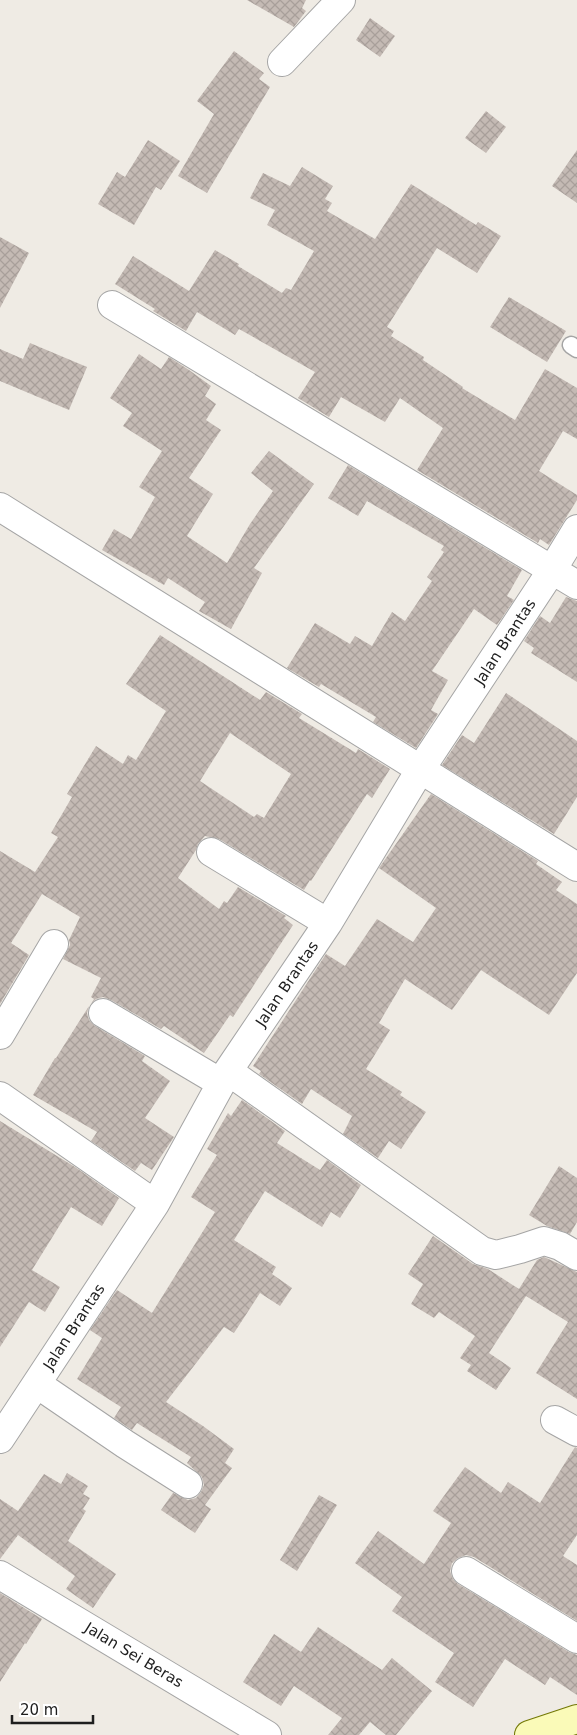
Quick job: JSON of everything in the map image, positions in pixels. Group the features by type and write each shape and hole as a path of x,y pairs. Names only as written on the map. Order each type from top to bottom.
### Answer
{"street":[{"path":"282,62 341,0"},
{"path":"112,305 577,585"},
{"path":"0,506 577,867"},
{"name":"Jalan Brantas","path":"0,1439 155,1204 225,1077 328,923 420,770 577,529"},
{"path":"211,852 328,923"},
{"path":"0,1035 54,944"},
{"path":"103,1013 225,1077 482,1251 496,1255 544,1241 560,1246 577,1256"},
{"path":"0,1096 155,1204"},
{"path":"37,1384 188,1484"},
{"path":"466,1571 577,1639"},
{"name":"Jalan Sei Beras","path":"0,1575 267,1735"},
{"path":"529,1735 577,1718"}],"building":[{"path":"247,0 306,0 302,8 306,11 294,27"},
{"path":"370,18 395,36 380,57 356,40"},
{"path":"234,51 264,73 259,79 270,87 207,193 178,176 214,114 197,101"},
{"path":"486,111 506,127 486,153 465,138"},
{"path":"148,140 180,161 161,190 156,187 134,225 98,204 117,172 125,177"},
{"path":"577,150 577,203 552,186"},
{"path":"302,167 333,186 325,199 332,203 327,211 375,239 411,184 476,225 478,222 501,236 477,273 437,248 387,327 394,331 391,336 424,357 423,360 462,388 515,420 545,369 577,388 577,439 563,431 539,471 577,495 577,500 549,545 540,539 538,543 417,470 443,428 400,398 385,422 341,397 329,417 298,398 315,372 239,329 235,335 197,312 186,331 153,311 155,309 115,284 133,256 189,291 215,250 282,293 286,288 291,290 314,251 267,225 275,210 250,198 263,173 290,186"},
{"path":"0,237 29,253 0,308"},
{"path":"509,297 566,331 547,362 490,327"},
{"path":"30,343 87,367 69,410 0,381 0,349 23,359"},
{"path":"139,354 161,369 169,357 211,386 205,396 216,404 206,420 221,430 189,478 213,494 187,536 227,563 250,524 273,491 251,473 269,451 314,484 254,568 262,573 231,629 199,611 205,602 168,578 164,585 102,550 114,529 131,539 155,497 139,487 162,451 123,426 132,413 110,398"},
{"path":"348,465 522,570 507,596 514,600 497,625 474,609 432,671 448,680 431,710 438,714 416,748 373,722 376,717 321,684 319,687 287,668 315,623 350,644 355,636 372,646 392,612 405,621 432,581 427,577 444,552 441,550 444,546 367,501 358,516 328,498"},
{"path":"566,597 577,601 577,682 531,653 534,648 524,641 540,616 550,623"},
{"path":"160,635 260,700 266,692 302,714 299,718 356,753 358,749 390,769 372,798 367,794 304,890 219,839 205,836 198,844 178,878 219,909 224,901 227,903 238,887 286,916 284,918 293,925 233,1017 230,1015 204,1053 164,1026 161,1029 111,1000 103,997 96,999 91,1004 94,999 91,997 101,978 63,959 70,945 69,940 80,917 42,894 11,943 29,955 0,1004 0,851 35,872 58,837 51,833 72,797 67,794 96,746 123,764 128,755 136,760 166,711 126,684","holes":["230,733 291,774 264,818 257,814 254,817 200,781"]},
{"path":"506,693 577,741 577,797 554,834 442,765 462,735 474,743"},
{"path":"431,794 538,861 536,864 562,882 556,890 577,904 577,973 549,1015 481,970 452,1010 405,979 379,1023 390,1030 366,1069 402,1092 400,1095 426,1112 401,1149 389,1141 378,1158 343,1134 352,1116 311,1089 302,1104 259,1074 261,1071 253,1066 326,954 345,966 377,919 413,942 436,908 379,868"},
{"path":"89,1006 87,1013 89,1020 95,1026 145,1056 142,1061 170,1081 145,1118 174,1137 152,1170 141,1163 135,1171 91,1141 97,1132 33,1095"},
{"path":"242,1100 285,1131 277,1143 320,1170 327,1160 361,1185 340,1218 331,1212 322,1227 265,1191 234,1240 276,1267 272,1274 292,1288 280,1306 260,1293 234,1333 224,1327 166,1402 234,1449 225,1463 232,1468 205,1505 211,1509 195,1533 161,1510 173,1493 188,1500 196,1498 201,1492 204,1485 202,1477 187,1463 191,1457 137,1423 132,1430 114,1418 121,1407 77,1379 102,1338 90,1330 117,1290 152,1313 215,1212 191,1197 217,1155 207,1149 228,1113 231,1116"},
{"path":"0,1121 75,1167 119,1198 102,1226 71,1207 32,1270 60,1287 45,1312 29,1302 0,1347"},
{"path":"559,1166 577,1178 577,1222 570,1234 547,1226 529,1215"},
{"path":"433,1236 473,1264 488,1269 519,1289 537,1260 544,1257 577,1272 577,1399 536,1373 568,1322 526,1296 489,1353 511,1368 496,1390 467,1371 471,1365 460,1358 475,1336 439,1312 434,1318 411,1304 423,1284 408,1274"},
{"path":"575,1447 577,1448 577,1535 563,1556 577,1565 577,1621 474,1557 466,1555 458,1558 452,1563 450,1571 453,1579 458,1584 569,1652 577,1655 577,1695 550,1677 545,1685 505,1659 473,1707 435,1682 454,1653 392,1611 402,1597 355,1563 378,1531 424,1564 451,1523 433,1511 465,1467 501,1493 508,1482 540,1503"},
{"path":"67,1473 88,1486 83,1494 90,1498 83,1509 86,1511 68,1541 116,1574 93,1608 66,1589 75,1576 18,1535 0,1559 0,1499 18,1511 44,1474 61,1484"},
{"path":"319,1495 337,1505 297,1571 280,1560"},
{"path":"0,1593 42,1619 0,1682"},
{"path":"318,1627 382,1670 392,1658 432,1691 396,1735 386,1735 370,1722 359,1735 328,1735 342,1718 294,1686 281,1706 243,1682 274,1634 301,1652"}]}
